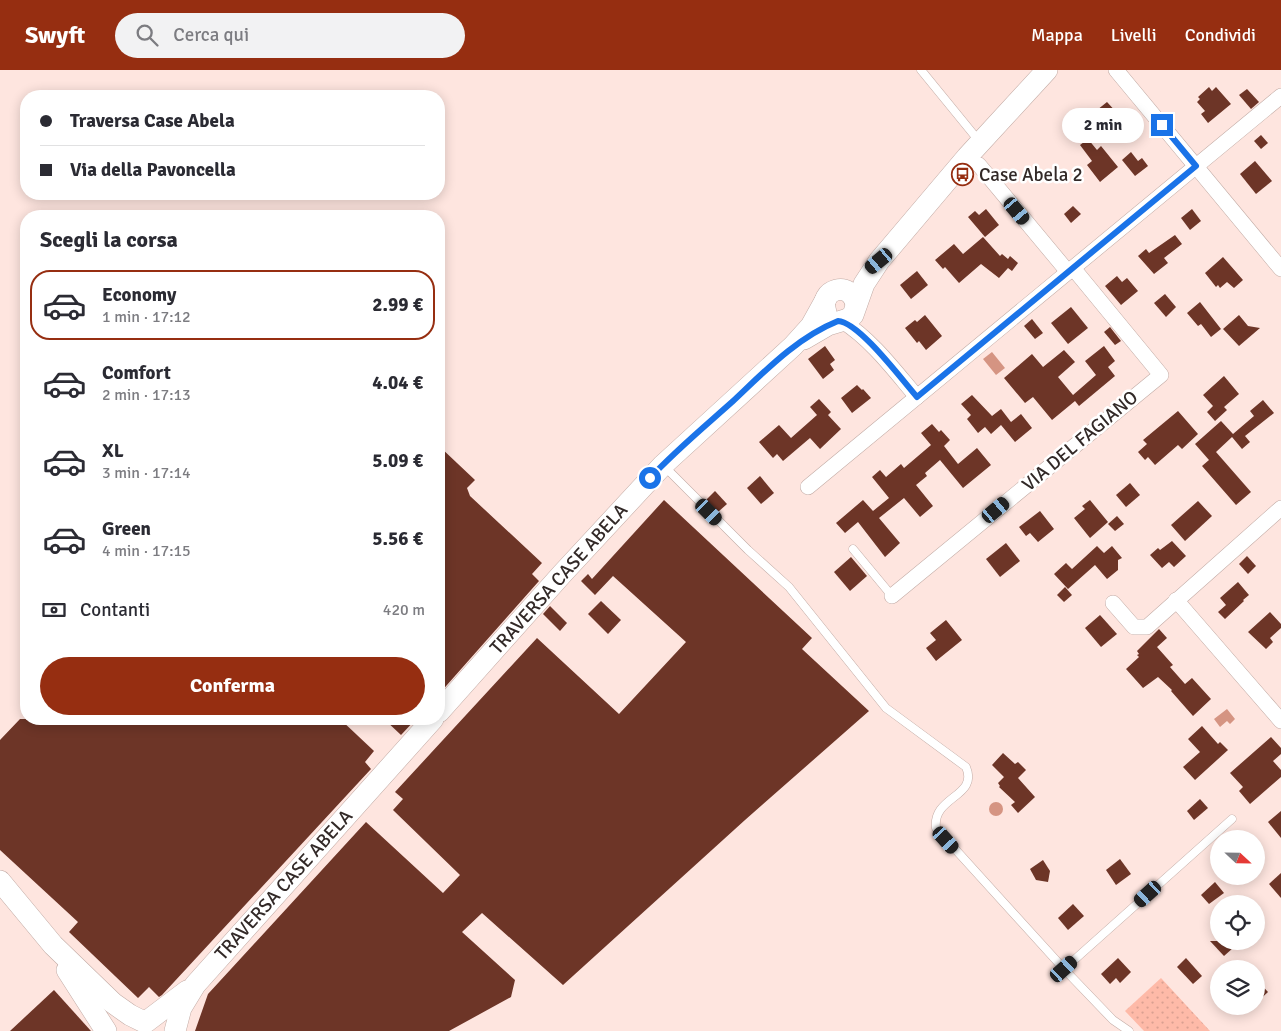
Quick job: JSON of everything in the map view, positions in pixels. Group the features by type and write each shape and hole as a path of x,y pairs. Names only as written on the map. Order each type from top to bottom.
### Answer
{"street":[{"path":"793,346 848,314 879,261 980,143 1047,70"},
{"path":"1116,70 1281,269"},
{"path":"808,487 1281,96"},
{"name":"VIA DEL FAGIANO","path":"892,596 1161,375 979,165"},
{"path":"793,346 811,326 832,294 857,279 879,261"},
{"path":"832,294 849,291 855,300 848,314 852,327 874,346 917,397"},
{"path":"832,294 825,308 830,317 848,314"},
{"name":"TRAVERSA CASE ABELA","path":"445,705 663,465 793,346"},
{"path":"1113,603 1134,627 1146,627 1281,508"},
{"path":"1176,600 1281,721"},
{"name":"TRAVERSA CASE ABELA","path":"195,985 428,725"},
{"path":"0,881 53,946 139,1025"},
{"path":"53,946 106,1031"},
{"path":"139,1025 195,985"},
{"path":"175,1031 181,1008 195,985"},
{"path":"139,1025 153,1023 166,1031"}],"lane":[{"path":"921,70 980,143"},
{"path":"663,465 748,550 789,587 886,708 966,767 969,775 968,782 960,792 942,807 935,818 936,828 1064,969 1113,1020 1128,1031"},
{"path":"853,549 892,596"},
{"path":"1064,969 1232,818"}],"shaded area":[{"path":"992,352 1005,368 996,375 983,359"},
{"path":"1227,709 1235,719 1230,724 1227,721 1220,727 1214,719"},
{"path":"993,802 999,802 1003,809 999,816 993,816 989,812 989,806"},
{"path":"1161,978 1210,1031 1144,1031 1125,1011"}],"building":[{"path":"1209,87 1212,91 1216,87 1231,104 1208,123 1201,114 1205,111 1197,102 1200,99 1198,97"},
{"path":"1247,89 1259,102 1251,109 1239,95"},
{"path":"1107,102 1119,115 1102,126 1092,114"},
{"path":"1261,135 1268,143 1261,149 1254,141"},
{"path":"1088,139 1097,150 1101,146 1118,167 1100,182 1087,165 1092,161 1080,145"},
{"path":"1131,152 1138,161 1142,158 1148,166 1135,176 1122,160"},
{"path":"1255,161 1272,181 1256,194 1240,174"},
{"path":"1073,206 1081,214 1071,223 1064,214"},
{"path":"986,209 999,225 985,237 968,217 975,211 979,215"},
{"path":"1192,209 1201,221 1190,230 1181,218"},
{"path":"1175,235 1182,244 1164,258 1168,263 1154,274 1138,256 1146,249 1149,253"},
{"path":"983,237 1000,256 1002,254 1008,259 1010,256 1018,263 1012,271 1008,268 999,278 981,264 959,283 945,267 943,269 935,260 954,244 963,254"},
{"path":"1223,257 1243,280 1234,288 1227,282 1220,288 1218,285 1216,287 1205,273"},
{"path":"917,271 928,285 911,299 900,285"},
{"path":"1117,276 1122,282 1127,278 1138,291 1121,305 1105,286"},
{"path":"1165,294 1176,307 1166,317 1154,303"},
{"path":"1200,302 1221,329 1211,337 1201,324 1198,326 1187,313"},
{"path":"1071,307 1088,328 1068,344 1051,323"},
{"path":"925,315 942,336 926,350 919,341 917,343 905,328 915,320 917,322"},
{"path":"1239,315 1248,326 1260,328 1239,346 1223,329"},
{"path":"1032,319 1043,333 1035,339 1024,326"},
{"path":"1110,327 1121,341 1115,345 1104,332"},
{"path":"825,346 835,360 830,364 834,370 823,379 808,359"},
{"path":"1104,346 1115,361 1108,367 1115,376 1079,406 1075,401 1052,420 1033,397 1025,403 1004,378 1032,354 1043,367 1064,350 1075,362 1058,377 1073,395 1096,375 1085,361"},
{"path":"1224,376 1239,394 1224,407 1227,410 1215,421 1207,412 1213,406 1203,395"},
{"path":"857,385 871,398 852,413 841,398"},
{"path":"972,395 992,416 1001,409 1011,422 1021,414 1032,428 1015,442 1001,425 991,434 985,427 978,433 967,419 971,415 961,404"},
{"path":"819,399 831,412 828,415 841,429 820,449 810,438 783,461 777,454 773,458 759,442 779,425 791,438 817,415 810,407"},
{"path":"1263,400 1274,413 1245,436 1250,442 1242,449 1232,437 1216,452 1251,492 1236,505 1202,466 1209,460 1195,444 1221,421 1233,434 1254,416 1250,411"},
{"path":"1178,411 1198,434 1182,449 1178,445 1155,465 1148,457 1145,460 1138,452 1147,444 1143,440"},
{"path":"932,424 950,440 944,446 958,464 977,448 991,465 963,488 940,460 925,473 927,476 916,485 933,506 920,517 904,498 879,518 900,543 885,557 858,522 845,533 836,523 863,500 873,511 889,498 872,477 880,470 886,477 901,464 904,468 931,445 921,433"},
{"path":"445,452 475,480 467,488 470,496 542,563 532,574 539,581 445,687"},
{"path":"760,476 774,493 761,504 747,488"},
{"path":"1130,483 1140,495 1126,507 1116,495"},
{"path":"715,491 727,504 718,512 706,500"},
{"path":"664,500 812,638 802,649 869,711 745,820 563,985 482,913 462,932 515,980 511,997 449,1031 195,1031 208,994 366,822 443,893 460,875 393,810 403,799 395,792 537,638 619,714 686,642 613,576 595,595 581,581 588,574 592,579"},
{"path":"1090,500 1108,522 1090,538 1074,518 1085,509 1082,506"},
{"path":"1198,501 1212,516 1185,541 1171,525"},
{"path":"1040,511 1054,529 1038,542 1030,533 1026,536 1019,527"},
{"path":"1117,516 1124,524 1115,531 1108,524"},
{"path":"1172,541 1186,556 1174,567 1169,562 1162,568 1150,555 1158,548 1160,550"},
{"path":"1006,543 1020,561 1000,577 986,559"},
{"path":"1097,546 1104,553 1112,546 1122,558 1118,560 1118,570 1107,579 1095,565 1068,589 1054,574 1066,563 1072,569"},
{"path":"1247,556 1256,566 1248,574 1239,564"},
{"path":"851,557 867,576 850,591 834,572"},
{"path":"1238,582 1249,595 1225,619 1218,612 1226,605 1220,598"},
{"path":"1065,587 1072,595 1064,602 1057,595"},
{"path":"601,601 621,620 608,634 588,614"},
{"path":"550,606 567,623 560,631 543,614"},
{"path":"1270,612 1281,624 1281,628 1270,638 1273,642 1266,649 1248,632"},
{"path":"1100,615 1117,634 1101,647 1085,628"},
{"path":"946,620 962,640 936,661 926,648 936,640 930,633"},
{"path":"1159,629 1167,638 1157,647 1173,665 1170,667 1185,684 1192,678 1211,699 1193,716 1172,690 1158,677 1143,688 1126,669 1139,657 1137,651"},
{"path":"20,719 20,725 346,725 374,751 365,762 371,769 162,995 159,997 149,987 138,998 69,932 78,922 0,850 0,740"},
{"path":"390,725 410,725 401,735"},
{"path":"1202,726 1218,744 1220,742 1228,750 1195,780 1183,767 1200,752 1188,739"},
{"path":"1271,737 1281,748 1281,754 1273,761 1281,770 1281,777 1250,804 1239,791 1243,787 1230,773"},
{"path":"1003,753 1015,764 1018,762 1026,770 1018,778 1035,797 1018,813 1011,805 1015,802 999,787 998,783 1004,777 992,765"},
{"path":"1200,799 1208,808 1194,820 1187,811"},
{"path":"1281,811 1281,838 1268,822"},
{"path":"1120,859 1131,874 1116,885 1106,870"},
{"path":"1043,860 1050,871 1048,882 1036,880 1030,869"},
{"path":"1281,873 1281,898 1269,884"},
{"path":"1212,885 1217,885 1224,893 1221,895 1210,895 1209,904 1201,895"},
{"path":"1073,904 1084,916 1068,930 1058,918"},
{"path":"1218,950 1231,950 1224,956"},
{"path":"1118,958 1131,972 1120,983 1116,978 1110,984 1101,974"},
{"path":"1186,958 1202,976 1193,984 1177,967"},
{"path":"54,990 91,1031 10,1031"}],"place":[{"name":"Case Abela 2","path":"963,175"}],"route":[{"path":"650,478 793,346 838,321 842,321 852,327 874,346 917,397 1196,166 1162,125"}]}
